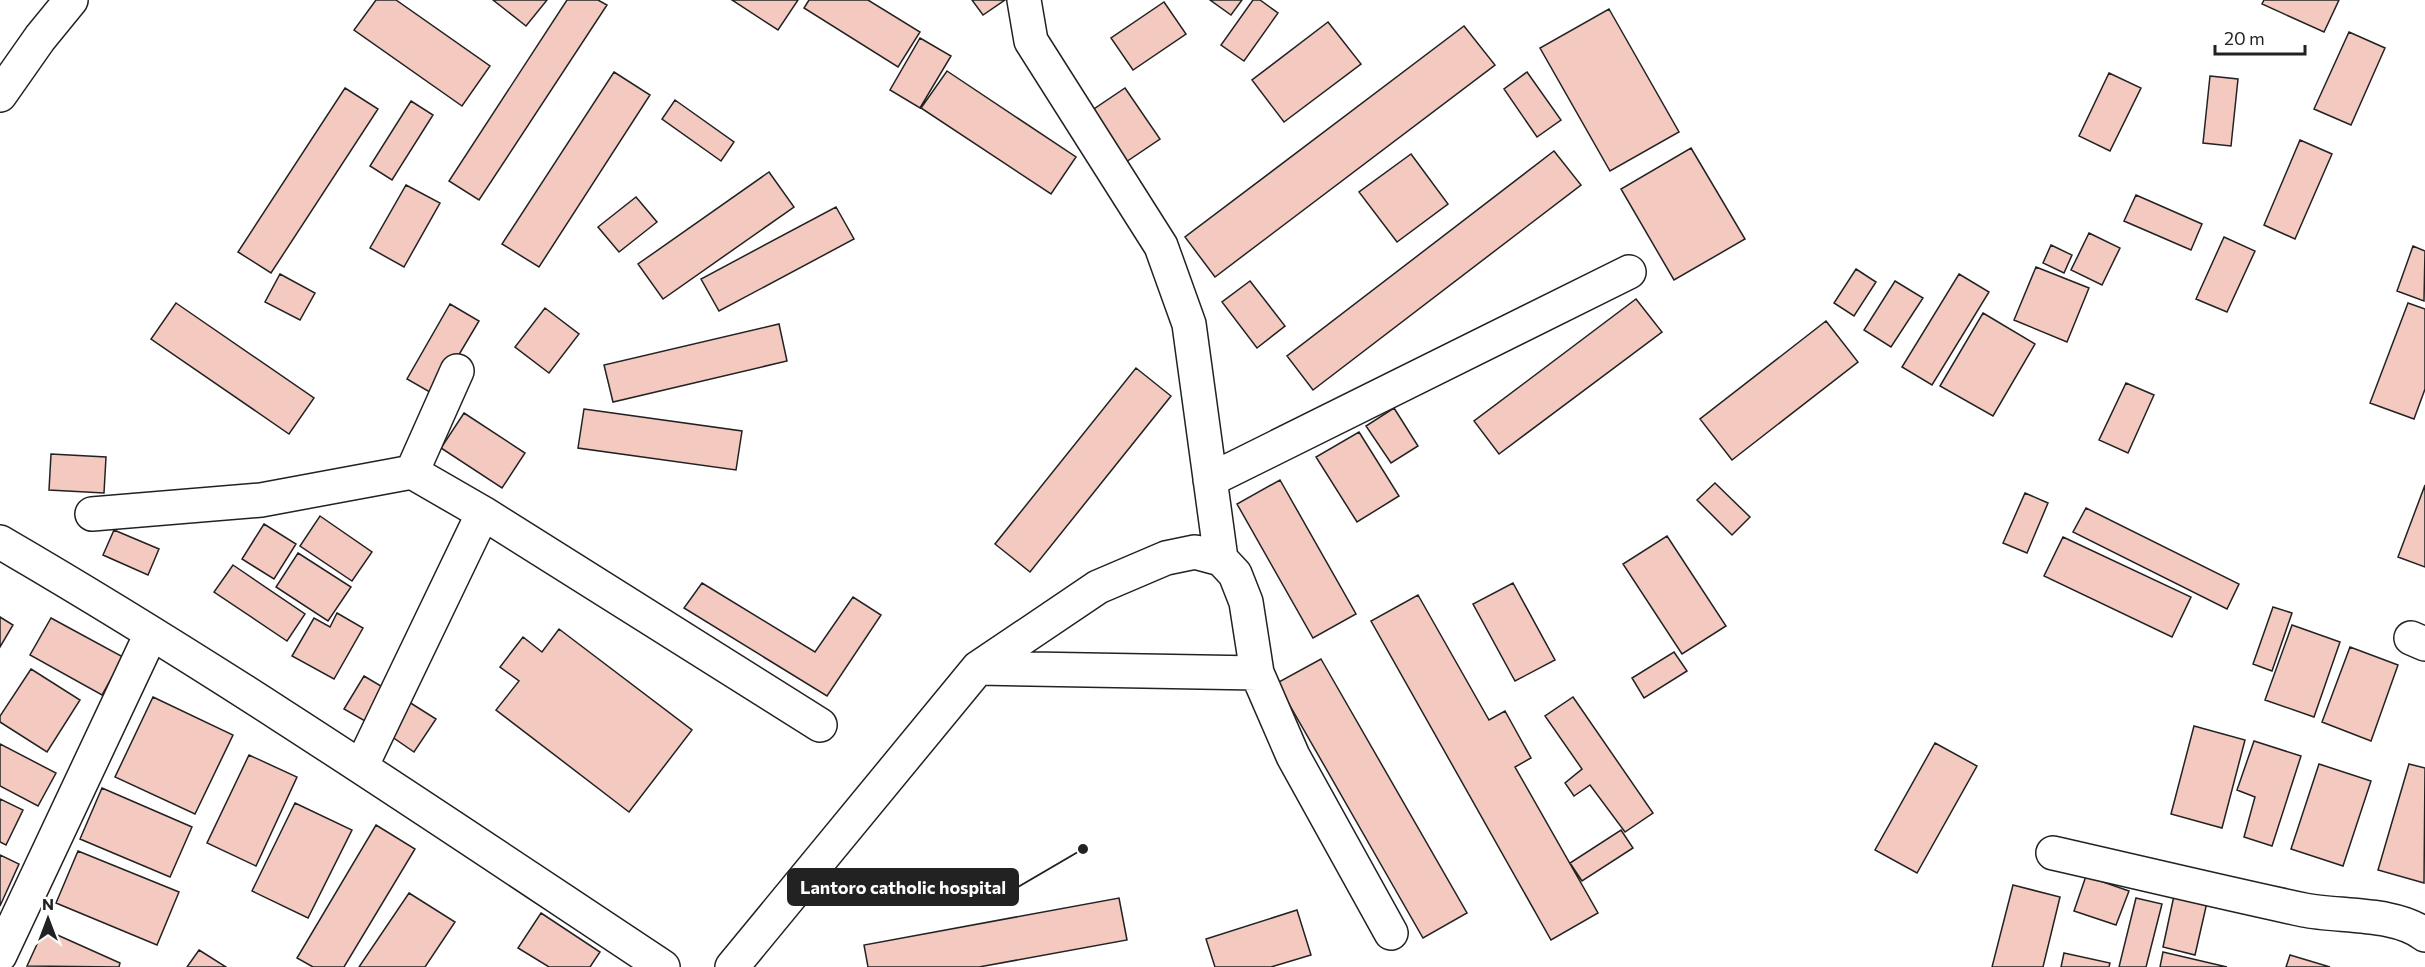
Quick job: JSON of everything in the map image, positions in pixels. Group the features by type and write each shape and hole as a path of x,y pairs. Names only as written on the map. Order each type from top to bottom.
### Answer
{"street":[{"path":"0,95 40,38 71,0"},
{"path":"1024,0 1031,41 1161,246 1189,324 1221,559"},
{"path":"1210,480 1629,272"},
{"path":"412,472 457,371"},
{"path":"92,514 261,500 412,472 483,513 820,725"},
{"path":"361,767 483,513"},
{"path":"0,542 361,767 663,967"},
{"path":"732,967 978,668 1098,587 1166,558 1195,552 1221,559 1235,574 1246,602 1257,673 1293,756 1391,933"},
{"path":"0,955 150,634"},
{"path":"978,668 1257,673"},
{"path":"2053,853 2308,911 2401,924 2425,935"}],"building":[{"path":"376,0 396,0 490,66 462,106 354,30"},
{"path":"493,0 547,0 526,26"},
{"path":"567,0 598,0 607,5 479,200 449,181"},
{"path":"732,0 798,0 778,30"},
{"path":"809,0 868,0 920,32 898,67 804,8"},
{"path":"972,0 1005,0 983,15"},
{"path":"1210,0 1242,0 1231,15"},
{"path":"1253,0 1260,0 1278,13 1244,61 1221,45"},
{"path":"2264,0 2339,0 2324,32 2262,4"},
{"path":"1164,2 1186,34 1133,70 1111,38"},
{"path":"1609,9 1679,132 1610,171 1540,48"},
{"path":"1328,22 1361,64 1284,122 1252,80"},
{"path":"1464,26 1495,65 1215,277 1185,237"},
{"path":"2349,32 2385,48 2351,125 2314,109"},
{"path":"920,38 951,56 920,108 890,90"},
{"path":"947,71 1076,157 1051,194 921,108"},
{"path":"614,72 650,95 539,267 502,244"},
{"path":"1527,72 1561,120 1537,137 1504,89"},
{"path":"2109,73 2141,88 2110,151 2079,136"},
{"path":"2210,76 2238,79 2231,146 2203,143"},
{"path":"345,88 378,109 271,273 238,252"},
{"path":"1125,88 1160,139 1123,164 1088,113"},
{"path":"675,100 734,142 721,161 662,119"},
{"path":"411,101 433,115 392,180 370,166"},
{"path":"2300,140 2332,154 2295,239 2264,225"},
{"path":"1691,148 1745,239 1674,280 1621,189"},
{"path":"1554,151 1581,185 1313,390 1287,356"},
{"path":"1411,154 1448,204 1397,242 1359,192"},
{"path":"769,172 794,207 663,299 638,264"},
{"path":"406,185 440,203 404,267 370,248"},
{"path":"2136,195 2202,224 2191,250 2124,221"},
{"path":"636,197 657,222 619,252 598,227"},
{"path":"836,207 854,239 719,311 701,279"},
{"path":"2089,233 2120,248 2102,285 2071,270"},
{"path":"2224,237 2255,251 2227,312 2196,299"},
{"path":"2051,245 2072,255 2064,273 2043,263"},
{"path":"2413,246 2425,251 2424,301 2397,291"},
{"path":"2036,267 2089,288 2067,342 2014,320"},
{"path":"1856,269 1876,282 1854,316 1834,303"},
{"path":"280,274 315,293 300,320 265,302"},
{"path":"1959,274 1989,292 1932,385 1902,367"},
{"path":"1250,281 1285,326 1257,348 1222,302"},
{"path":"1895,281 1923,298 1891,347 1864,330"},
{"path":"1636,299 1662,332 1499,454 1474,421"},
{"path":"176,303 314,398 289,434 151,339"},
{"path":"2408,303 2425,309 2425,389 2414,419 2370,403"},
{"path":"450,304 479,321 435,395 407,379"},
{"path":"545,308 579,334 549,373 515,347"},
{"path":"1983,313 2035,344 1993,416 1940,386"},
{"path":"1826,321 1858,362 1732,460 1700,419"},
{"path":"779,324 787,361 613,402 604,365"},
{"path":"1136,368 1171,396 1030,572 995,544"},
{"path":"2126,383 2154,395 2128,453 2099,440"},
{"path":"1394,408 1418,446 1391,463 1366,426"},
{"path":"584,409 742,431 736,470 578,448"},
{"path":"464,413 525,453 502,488 441,448"},
{"path":"1359,432 1399,496 1357,522 1316,457"},
{"path":"51,454 106,457 104,493 49,490"},
{"path":"1280,480 1356,614 1313,638 1237,504"},
{"path":"1715,483 1750,517 1732,535 1697,500"},
{"path":"2425,485 2425,567 2398,557"},
{"path":"2025,493 2048,503 2027,553 2003,543"},
{"path":"2086,508 2239,584 2227,609 2073,532"},
{"path":"320,516 372,552 352,581 300,546"},
{"path":"264,524 296,544 274,579 242,559"},
{"path":"114,530 159,549 148,575 103,555"},
{"path":"1667,536 1726,626 1682,654 1623,564"},
{"path":"2063,537 2191,597 2172,637 2044,576"},
{"path":"298,553 351,587 328,621 276,587"},
{"path":"233,565 305,614 287,641 214,592"},
{"path":"702,583 815,652 853,597 881,615 827,696 684,608"},
{"path":"1513,583 1555,660 1515,681 1473,604"},
{"path":"1418,595 1489,720 1505,711 1531,758 1515,767 1598,913 1551,940 1371,621"},
{"path":"2273,607 2292,613 2272,671 2253,664"},
{"path":"337,613 363,628 334,679 292,656 314,618 330,627"},
{"path":"0,617 13,625 0,647"},
{"path":"51,618 123,657 102,695 30,655"},
{"path":"2292,625 2340,642 2314,717 2265,700"},
{"path":"559,629 692,730 629,812 496,710 519,681 500,667 523,637 542,652"},
{"path":"2350,647 2398,665 2371,741 2322,722"},
{"path":"1674,652 1687,671 1644,698 1632,678"},
{"path":"1321,659 1467,913 1423,938 1277,683"},
{"path":"31,669 80,700 47,752 0,722 0,716"},
{"path":"364,676 391,692 372,725 344,709"},
{"path":"153,697 233,735 195,814 115,777"},
{"path":"1573,697 1653,813 1625,832 1590,785 1574,796 1565,783 1582,769 1545,716"},
{"path":"409,702 436,719 414,752 388,734"},
{"path":"2194,726 2245,740 2222,828 2171,814"},
{"path":"2254,741 2301,756 2272,846 2244,837 2255,797 2237,790"},
{"path":"1935,743 1977,766 1917,873 1875,850"},
{"path":"0,744 56,773 38,806 0,786"},
{"path":"249,755 297,777 256,866 207,843"},
{"path":"2319,764 2371,781 2343,866 2291,849"},
{"path":"2409,764 2425,768 2424,883 2378,870"},
{"path":"102,788 192,827 170,877 80,839"},
{"path":"0,799 23,810 6,845 0,842"},
{"path":"295,803 352,830 308,918 252,891"},
{"path":"376,825 415,849 344,967 313,967 297,958"},
{"path":"1621,830 1633,848 1582,881 1570,863"},
{"path":"78,851 179,892 157,945 56,903"},
{"path":"0,855 19,864 0,906"},
{"path":"2086,876 2129,891 2116,925 2074,911"},
{"path":"2013,885 2060,897 2043,967 1992,967"},
{"path":"2175,891 2208,898 2195,955 2163,947"},
{"path":"409,893 455,922 425,967 359,967"},
{"path":"1119,898 1127,940 979,967 868,967 864,945"},
{"path":"2136,898 2162,904 2146,967 2119,967"},
{"path":"1297,910 1311,955 1271,967 1215,967 1206,939"},
{"path":"541,913 600,952 590,967 549,967 518,948"},
{"path":"44,929 120,963 119,967 27,966"},
{"path":"199,950 226,967 187,967"},
{"path":"2163,952 2227,967 2160,967"},
{"path":"2064,953 2110,963 2109,967 2061,967"},
{"path":"2290,955 2330,967 2286,967"}],"place":[{"name":"Lantoro catholic hospital","path":"1083,849"}]}
